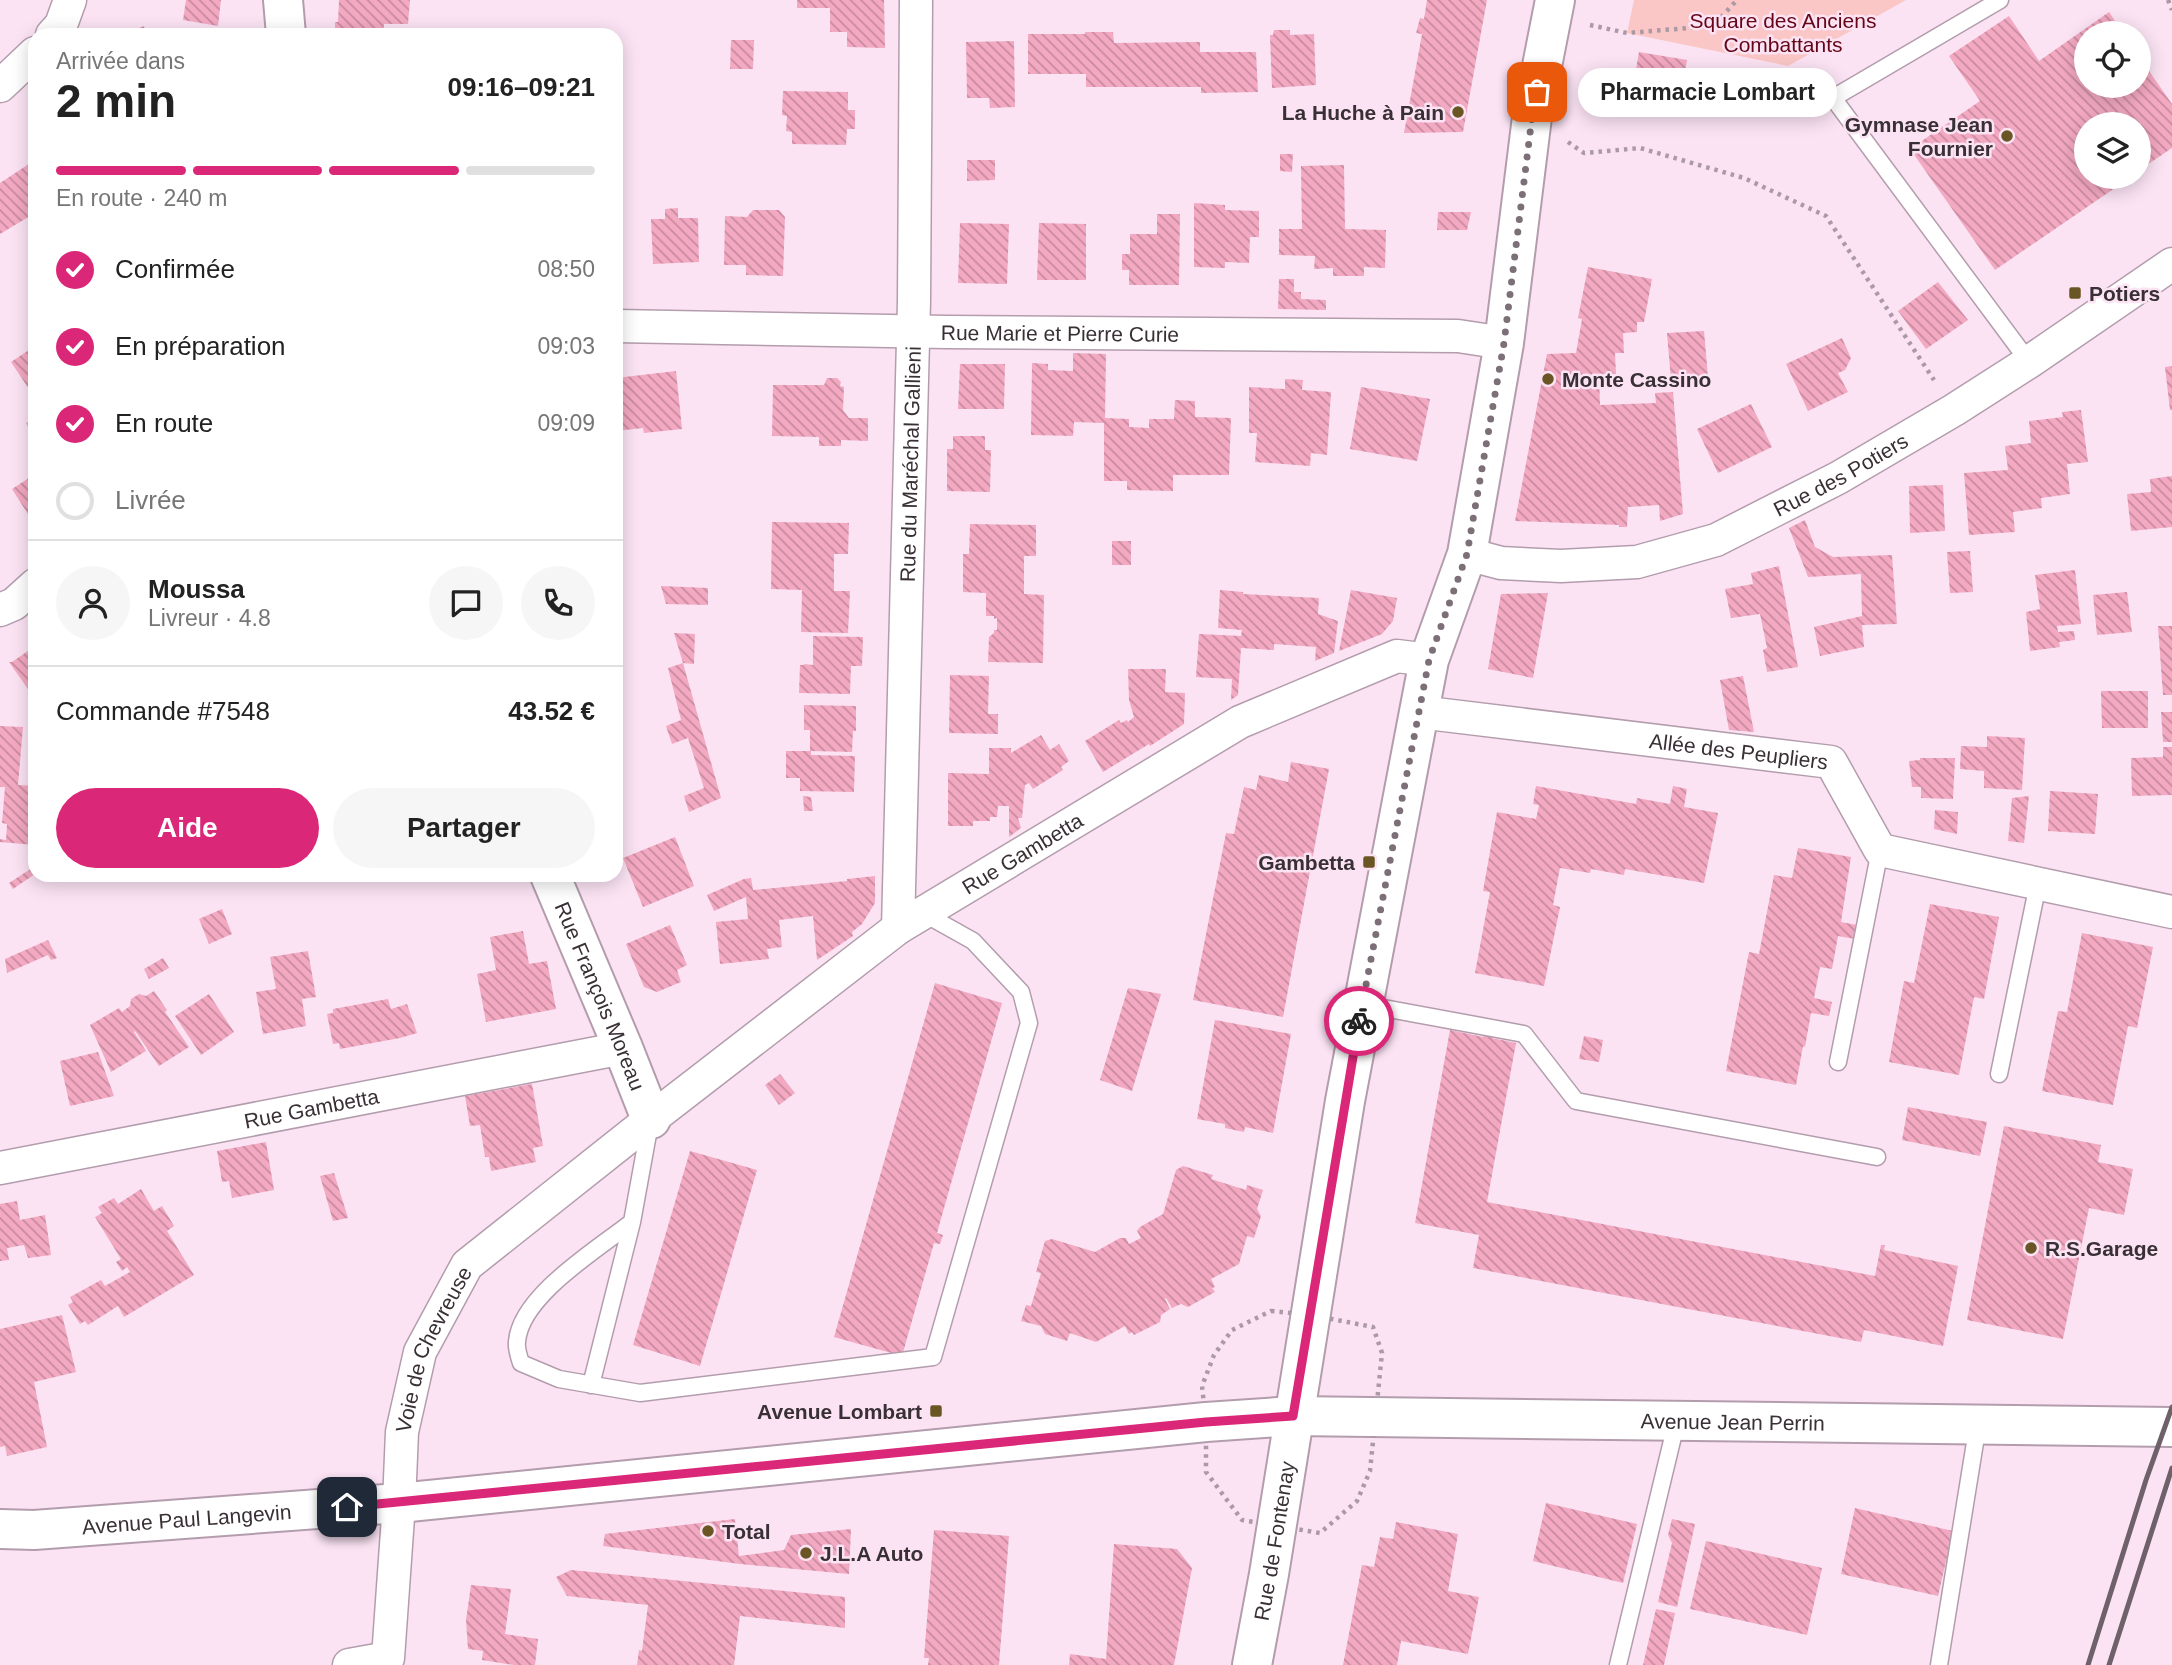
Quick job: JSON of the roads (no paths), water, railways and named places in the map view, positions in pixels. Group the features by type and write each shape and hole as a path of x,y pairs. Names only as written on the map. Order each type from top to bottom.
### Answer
{"main road":[{"path":"283,0 285,28"},
{"path":"1293,1416 1362,1004 1429,660 1467,554 1504,343 1532,117 1553,9"},
{"name":"Rue François Moreau","path":"553,882 651,1119"},
{"name":"Avenue Jean Perrin","path":"1293,1416 2172,1427"},
{"name":"Avenue Paul Langevin","path":"0,1529 34,1530 399,1503 1206,1422 1293,1416"},
{"name":"Rue de Fontenay","path":"1252,1665 1293,1416"}],"street":[{"path":"58,28 70,0"},
{"name":"Rue du Maréchal Gallieni","path":"911,920 912,330 916,0"},
{"path":"0,86 28,60"},
{"name":"Rue des Potiers","path":"1467,554 1501,563 1561,566 1637,562 1716,540 1838,478 1954,410 2172,264"},
{"name":"Rue Marie et Pierre Curie","path":"623,326 1458,336 1504,343"},
{"path":"0,610 13,604 28,591"},
{"name":"Rue Gambetta","path":"651,1119 911,920 1240,722 1397,656 1429,660"},
{"name":"Allée des Peupliers","path":"1419,712 1831,762 1880,850"},
{"path":"1880,850 2172,912"},
{"name":"Rue Gambetta","path":"0,1168 623,1048"},
{"name":"Voie de Chevreuse","path":"349,1665 388,1658 402,1432 420,1352 467,1265 651,1119"}],"lane":[{"path":"2000,0 1833,98 2029,362"},
{"path":"1838,1062 1880,850"},
{"path":"1999,1074 2038,884"},
{"path":"632,1222 545,1290 522,1322 516,1343 521,1363 559,1379 640,1393 933,1357 1029,1023 1021,992 973,942 911,920"},
{"path":"1362,1004 1524,1034 1576,1101 1877,1157"},
{"path":"591,1385 632,1222 651,1119"},
{"path":"1618,1665 1677,1420"},
{"path":"1939,1665 1978,1424"}],"railway":[{"path":"2088,1665 2146,1480 2172,1407"},
{"path":"2109,1665 2172,1468"}],"place":[{"name":"Pharmacie Lombart","path":"1537,92"},
{"name":"La Huche à Pain","path":"1458,112"},
{"name":"Gymnase Jean Fournier","path":"2007,136"},
{"name":"Potiers","path":"2075,293"},
{"name":"Monte Cassino","path":"1548,379"},
{"name":"Gambetta","path":"1369,862"},
{"name":"R.S.Garage","path":"2031,1248"},
{"name":"Avenue Lombart","path":"936,1411"},
{"name":"Total","path":"708,1531"},
{"name":"J.L.A Auto","path":"806,1553"}],"park label":[{"name":"Square des Anciens Combattants","path":"1783,32"}]}
